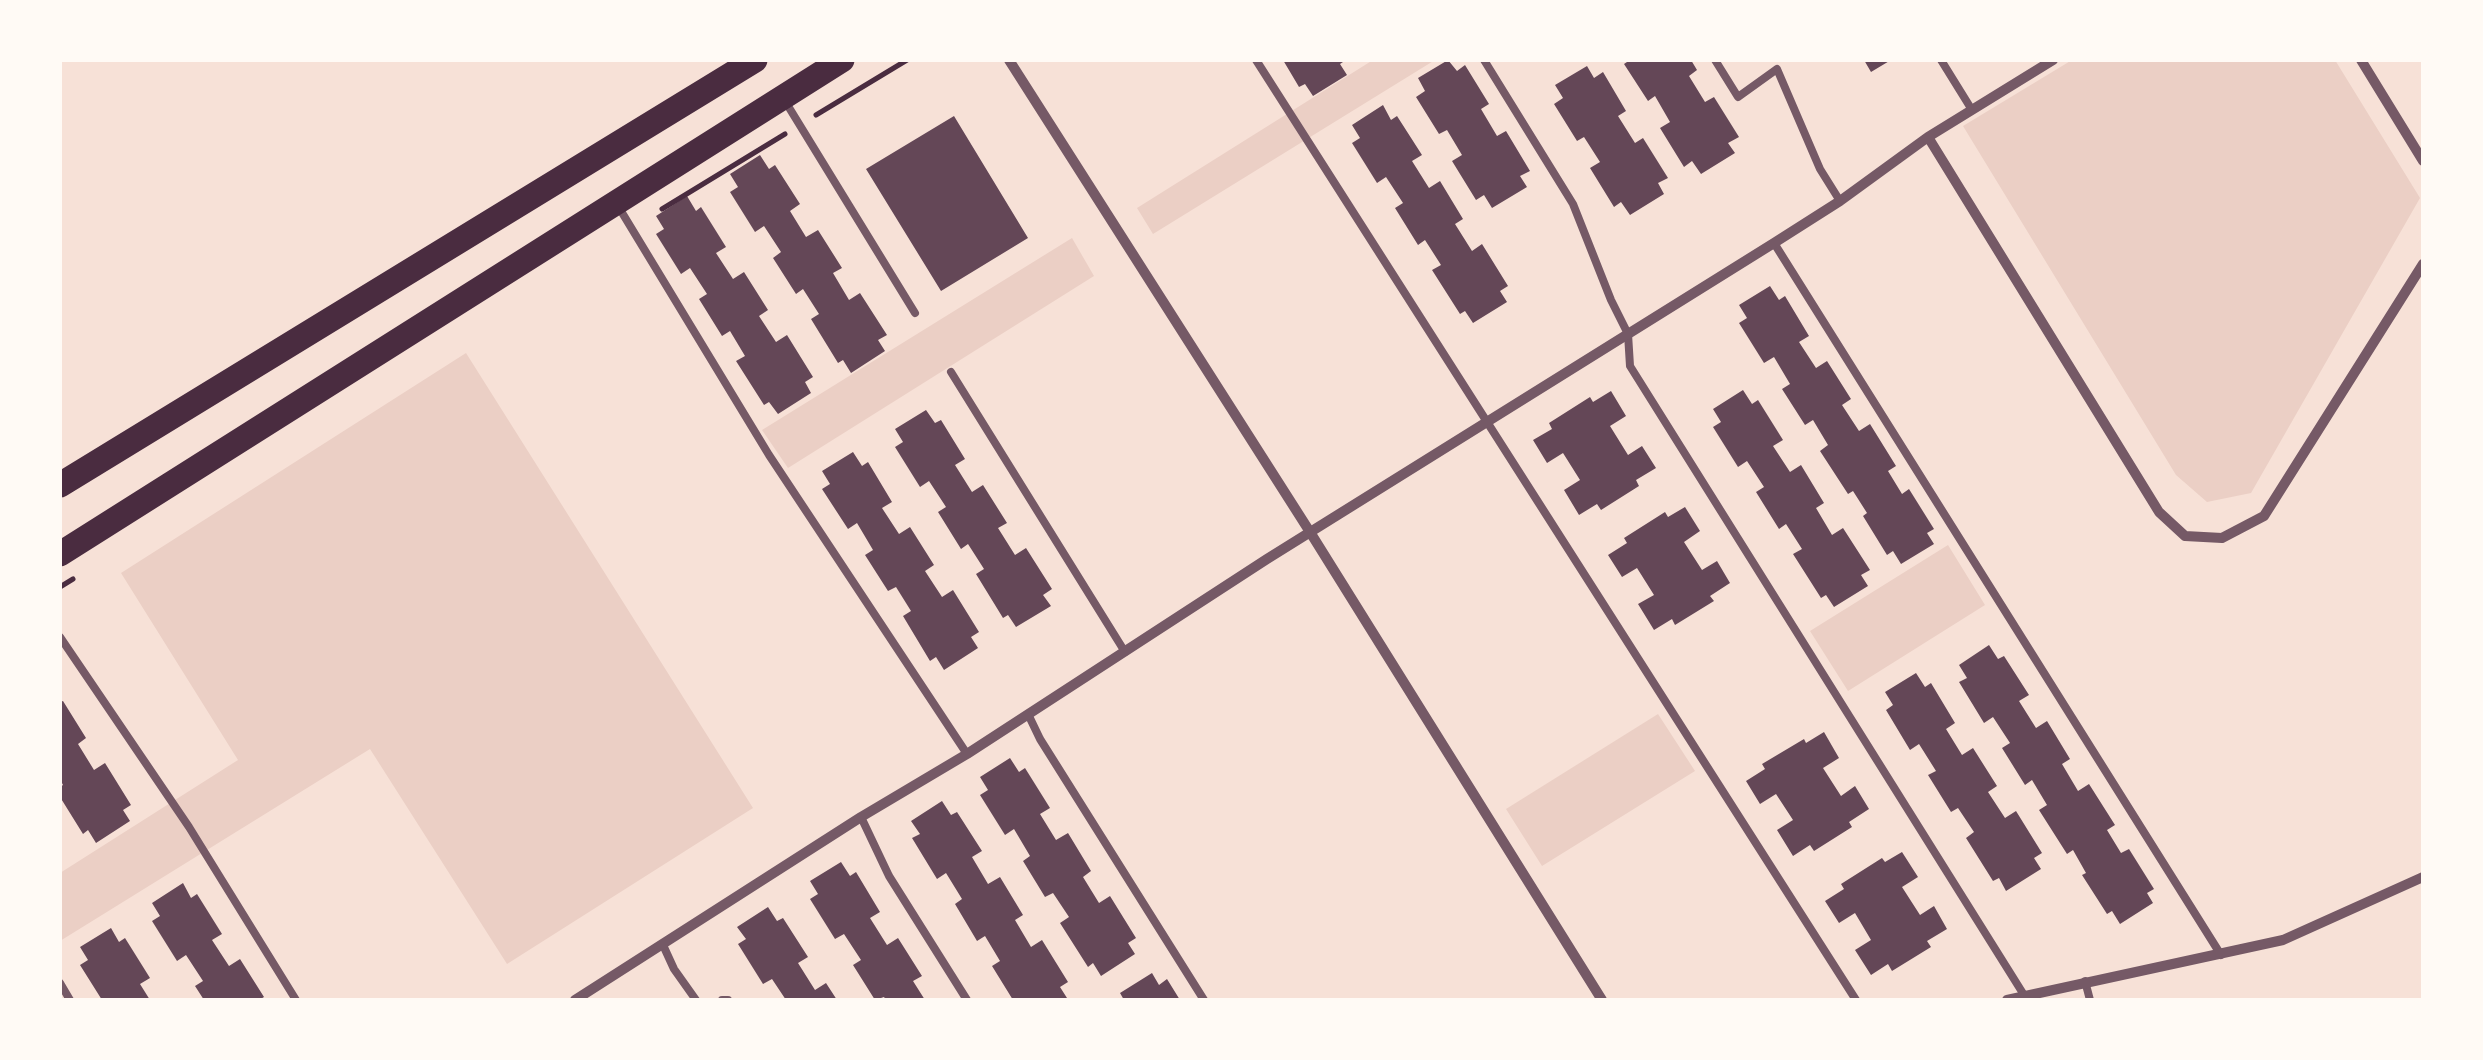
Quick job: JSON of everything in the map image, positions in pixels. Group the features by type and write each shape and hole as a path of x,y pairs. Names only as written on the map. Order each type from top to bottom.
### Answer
{"main road":[{"path":"60,486 755,60"},
{"path":"60,554 842,60"}],"street":[{"path":"1009,60 1602,1000"},
{"path":"575,1000 967,754 1310,532 1774,243 1928,137 2053,60"},
{"path":"2361,60 2423,161"},
{"path":"1928,137 2159,512 2185,536 2222,538 2264,516 2423,264"},
{"path":"2007,1000 2283,940 2423,876"}],"lane":[{"path":"1256,60 1856,1000"},
{"path":"1484,60 1573,204 1628,334 1630,366 2024,996"},
{"path":"1714,60 1738,98 1777,69 1820,168 1840,201"},
{"path":"1942,60 1972,110"},
{"path":"782,97 915,313"},
{"path":"616,202 768,455 967,754"},
{"path":"1774,243 2221,955"},
{"path":"951,372 1125,652"},
{"path":"60,637 189,828 296,1000"},
{"path":"1028,714 1204,1000"},
{"path":"861,817 889,876 967,1000"},
{"path":"663,945 696,1000"},
{"path":"2085,981 2090,1000"},
{"path":"60,983 70,1000"}],"shaded area":[{"path":"1373,60 1435,60 1153,234 1137,208"},
{"path":"2072,60 2335,60 2420,198 2251,493 2207,502 2176,475 1963,126"},
{"path":"1072,238 1094,276 788,468 762,430"},
{"path":"466,353 753,808 507,964 370,749 60,941 60,873 238,760 121,573"},
{"path":"1948,545 1985,605 1848,691 1810,631"},
{"path":"1658,714 1695,771 1542,866 1506,809"}],"building":[{"path":"1283,60 1346,60 1340,64 1347,75 1313,96 1305,84 1299,87"},
{"path":"1448,60 1457,71 1465,65 1489,104 1481,109 1497,136 1506,131 1530,171 1520,176 1527,187 1492,208 1484,195 1476,200 1452,161 1462,155 1447,130 1439,134 1416,97 1425,91 1418,78"},
{"path":"1630,60 1691,60 1697,70 1689,76 1705,102 1714,97 1739,137 1728,143 1735,153 1701,174 1692,161 1684,167 1660,128 1670,122 1655,96 1648,101 1624,64"},
{"path":"1864,60 1891,60 1871,72"},
{"path":"1587,66 1594,78 1603,72 1626,111 1618,116 1635,143 1643,138 1668,178 1658,183 1664,194 1630,215 1621,202 1614,207 1590,168 1600,162 1584,137 1577,141 1554,104 1563,98 1555,85"},
{"path":"1383,105 1391,120 1397,116 1422,155 1412,161 1429,188 1440,181 1463,219 1455,224 1472,251 1482,244 1508,286 1500,291 1507,302 1473,323 1465,311 1460,314 1432,270 1441,265 1425,240 1418,245 1395,208 1403,203 1386,177 1377,183 1352,143 1360,138 1352,125"},
{"path":"954,116 1028,238 941,291 866,169"},
{"path":"760,155 769,169 775,165 800,204 790,211 806,237 818,230 842,268 833,273 849,300 860,293 887,335 878,340 885,351 851,373 843,360 838,363 811,319 819,314 803,289 796,294 773,258 781,252 764,226 755,232 730,192 738,187 730,174"},
{"path":"687,196 696,211 701,207 726,247 716,253 733,279 744,272 768,310 759,316 776,342 787,335 813,377 805,382 811,393 778,414 769,402 764,405 736,361 745,356 730,331 722,336 699,299 707,294 690,268 681,274 656,234 664,229 656,216"},
{"path":"1770,286 1779,300 1785,296 1809,336 1799,342 1816,368 1827,361 1851,399 1842,405 1859,431 1870,424 1896,466 1888,471 1902,494 1909,489 1934,529 1927,533 1934,544 1901,564 1893,551 1887,555 1853,491 1848,494 1820,451 1828,445 1813,420 1805,425 1782,389 1790,384 1774,357 1764,363 1739,323 1747,318 1739,305"},
{"path":"1743,390 1752,404 1758,400 1783,440 1773,446 1790,472 1801,465 1824,503 1816,508 1832,535 1843,528 1870,570 1861,575 1868,586 1834,607 1826,595 1821,598 1793,554 1802,549 1786,524 1779,529 1756,492 1764,487 1747,461 1738,467 1713,427 1721,422 1713,409"},
{"path":"1611,391 1626,416 1610,426 1628,455 1642,446 1656,468 1636,480 1639,486 1601,510 1597,504 1579,515 1564,490 1580,480 1563,453 1547,463 1533,440 1552,429 1549,423 1590,397 1593,402"},
{"path":"926,410 935,423 941,420 965,459 955,465 972,492 983,485 1007,523 998,528 1015,555 1026,548 1052,589 1043,595 1051,606 1016,627 1008,615 1003,618 976,574 984,569 968,544 961,549 938,512 946,507 929,481 920,487 895,447 903,442 895,429"},
{"path":"853,452 862,466 868,462 892,502 882,508 899,534 910,527 934,565 925,571 942,597 953,590 979,632 971,637 978,648 944,670 936,657 930,661 903,616 911,611 896,587 888,591 865,555 873,550 857,523 848,529 822,489 830,484 822,471"},
{"path":"1685,507 1700,531 1684,542 1702,570 1717,561 1730,583 1710,596 1714,601 1675,625 1672,619 1654,630 1638,604 1654,595 1637,568 1622,577 1608,555 1627,543 1624,538 1665,512 1668,517"},
{"path":"1989,645 1998,659 2004,656 2029,695 2019,701 2036,728 2047,721 2070,759 2062,764 2078,791 2089,784 2115,825 2107,830 2121,853 2129,849 2154,889 2147,893 2153,903 2120,924 2112,911 2107,914 2082,875 2086,873 2073,850 2067,854 2039,810 2047,805 2032,780 2025,785 2002,748 2010,743 1993,717 1984,723 1959,682 1967,678 1959,665"},
{"path":"1916,673 1925,687 1931,683 1955,723 1946,729 1962,755 1973,748 1997,786 1988,792 2005,818 2016,811 2042,853 2034,858 2041,869 2006,891 1999,878 1993,881 1966,838 1974,832 1958,808 1951,812 1928,775 1936,771 1919,744 1910,750 1886,710 1893,705 1885,692"},
{"path":"63,701 86,738 78,744 94,770 105,763 131,805 123,810 130,821 96,843 88,830 83,834 60,797"},
{"path":"1824,732 1839,758 1823,768 1841,796 1855,786 1869,809 1849,822 1852,827 1814,851 1810,845 1793,856 1777,830 1793,820 1776,794 1760,804 1746,781 1765,769 1762,764"},
{"path":"1010,758 1019,772 1025,768 1050,808 1040,814 1056,840 1068,833 1091,871 1083,877 1099,903 1110,896 1136,938 1128,943 1135,954 1101,976 1093,963 1088,967 1060,923 1069,917 1053,893 1045,897 1023,861 1030,856 1014,829 1005,835 980,795 988,790 980,777"},
{"path":"942,801 951,815 957,812 982,851 972,857 988,884 1000,877 1023,915 1015,920 1031,947 1042,940 1068,982 1060,987 1067,998 1013,1000 992,966 1000,961 985,936 977,941 955,904 962,899 946,873 937,879 912,838 920,834 911,821"},
{"path":"1902,852 1918,877 1902,887 1920,915 1934,906 1947,929 1927,941 1931,947 1892,971 1888,964 1871,975 1855,950 1871,940 1855,913 1839,923 1825,901 1844,889 1841,884 1882,858 1885,862"},
{"path":"841,862 850,876 856,872 880,912 870,918 887,945 898,938 922,976 913,981 925,1000 875,1000 853,965 861,960 844,934 835,939 810,899 818,894 810,881"},
{"path":"183,883 191,898 197,894 222,934 212,940 229,966 240,959 264,997 204,1000 195,986 203,981 186,955 177,961 152,921 160,916 152,903"},
{"path":"768,907 777,921 783,918 808,957 798,963 815,990 826,983 837,1000 786,1000 772,979 763,984 738,944 746,939 737,927"},
{"path":"111,928 119,942 125,938 150,978 140,984 150,1000 102,1000 80,965 88,960 80,947"},
{"path":"1152,973 1159,985 1167,979 1180,1000 1124,1000 1120,993"}]}
